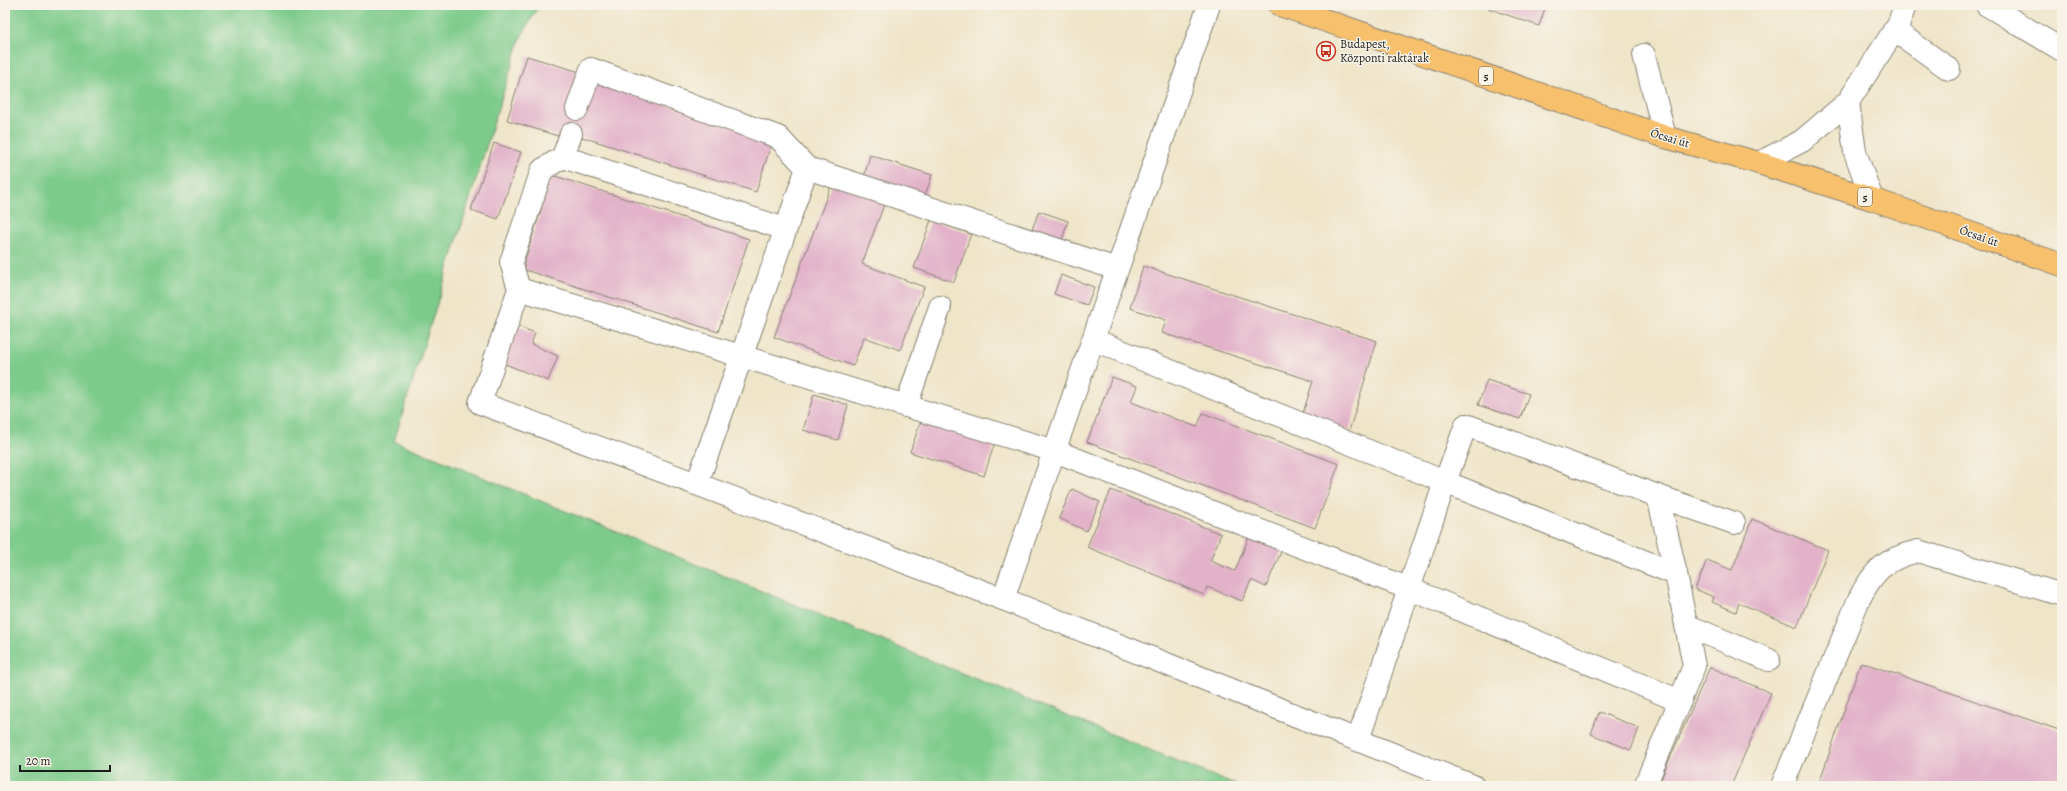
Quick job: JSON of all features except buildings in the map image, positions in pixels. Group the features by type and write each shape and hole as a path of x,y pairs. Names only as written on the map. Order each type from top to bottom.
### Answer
{"main road":[{"name":"Ócsai út","path":"1280,5 1308,10 1665,137 1759,163 1872,199 2062,265"}],"lane":[{"path":"1003,599 1209,5"},
{"path":"1759,163 1802,141 1848,102 1900,22 1905,5"},
{"path":"1987,5 2062,50"},
{"path":"1894,30 1949,69"},
{"path":"1644,55 1665,137"},
{"path":"577,109 591,69 778,137 807,168 1118,269"},
{"path":"1848,102 1855,152 1872,199"},
{"path":"571,134 563,156 542,170 510,262 519,289 480,403 1003,599 1473,786"},
{"path":"563,156 786,230"},
{"path":"697,484 807,168"},
{"path":"519,289 1055,452 1410,589 1680,701"},
{"path":"906,406 940,306"},
{"path":"1094,340 1676,574"},
{"path":"1358,740 1445,482 1466,425 1734,523"},
{"path":"1645,786 1694,666 1676,574 1658,496"},
{"path":"1782,786 1859,599 1869,579 1882,565 1899,556 1918,551 2062,595"},
{"path":"1686,625 1769,660"}],"green space":[{"path":"5,5 539,5 520,39 394,441 1238,786 5,786"}],"place":[{"name":"Budapest, Központi raktárak","path":"1326,51"}]}
